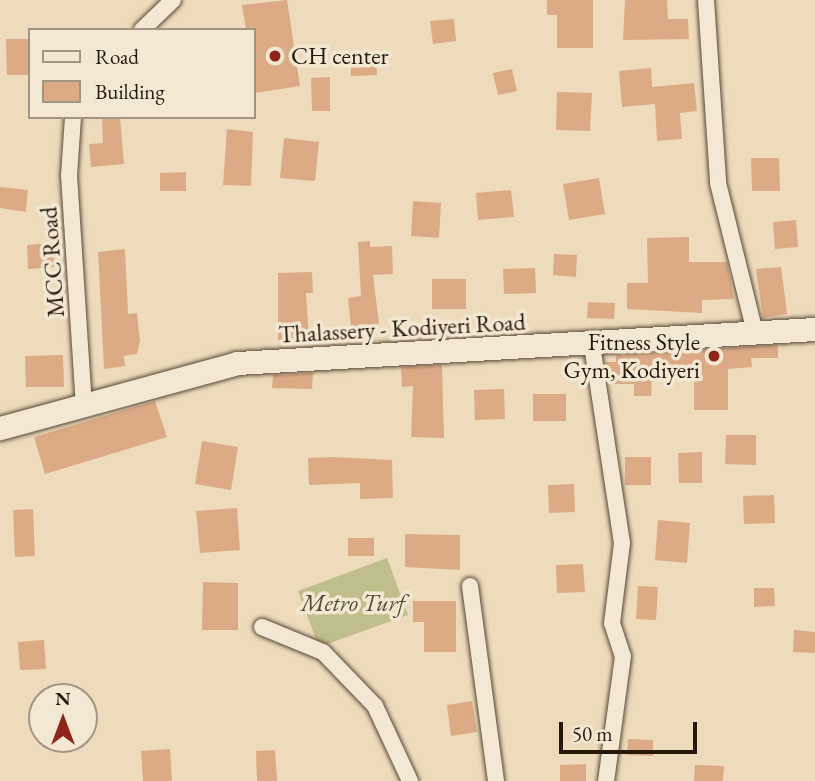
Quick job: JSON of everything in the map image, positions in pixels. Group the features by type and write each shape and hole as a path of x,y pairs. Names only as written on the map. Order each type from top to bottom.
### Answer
{"main road":[{"name":"Thalassery - Kodiyeri Road","path":"0,428 237,363 592,345 815,329"}],"street":[{"path":"144,28 173,0"},
{"path":"706,0 718,183 755,333"},
{"name":"MCC Road","path":"73,119 69,175 84,404"},
{"path":"592,345 621,542 612,623 623,656 606,781"},
{"path":"470,586 496,781"},
{"path":"262,627 323,652 375,706 410,781"}],"green space":[{"name":"Metro Turf","path":"387,558 408,615 319,647 298,591"}],"building":[{"name":"CH center","path":"287,0 300,86 256,93 256,28 246,28 242,5"},
{"path":"547,0 593,0 593,48 557,48 557,15 547,15"},
{"path":"625,0 667,0 668,19 688,19 689,39 623,40"},
{"path":"454,19 456,41 433,44 430,21"},
{"path":"6,39 28,39 28,75 7,75"},
{"path":"376,51 377,75 351,76 351,52"},
{"path":"651,68 652,87 694,83 697,111 680,113 682,139 657,141 655,104 622,107 619,71"},
{"path":"512,69 517,91 498,95 493,73"},
{"path":"330,77 330,111 312,111 311,78"},
{"path":"557,92 592,93 590,131 556,130"},
{"path":"102,119 120,119 124,164 91,167 89,144 103,143"},
{"path":"227,129 253,132 251,186 223,185"},
{"path":"284,138 319,142 315,181 280,178"},
{"path":"751,158 779,158 780,191 752,191"},
{"path":"186,172 186,191 160,191 160,173"},
{"path":"599,178 605,214 569,220 563,184"},
{"path":"0,187 28,190 26,212 0,208"},
{"path":"511,190 514,217 478,220 476,193"},
{"path":"413,201 441,203 439,238 411,236"},
{"path":"796,220 798,247 775,249 773,222"},
{"path":"689,237 689,262 727,262 734,299 702,300 702,313 627,309 627,283 648,283 647,238"},
{"path":"370,241 370,247 392,246 393,274 373,275 379,324 351,327 348,298 361,296 358,242"},
{"path":"53,243 55,267 28,269 27,245"},
{"path":"125,249 128,314 137,313 140,341 137,354 124,356 125,366 104,369 98,252"},
{"path":"554,254 577,255 576,277 553,275"},
{"path":"781,267 787,314 763,318 756,269"},
{"path":"535,268 536,293 504,294 503,269"},
{"path":"312,272 313,293 306,293 309,338 278,340 278,273"},
{"path":"432,279 466,279 466,309 432,309"},
{"path":"588,302 615,303 614,319 587,318"},
{"path":"778,345 778,358 751,358 752,367 728,369 728,410 694,410 694,377 652,378 651,396 634,396 634,384 609,384 605,362 616,362 616,355"},
{"path":"63,355 64,387 26,387 25,356"},
{"path":"442,365 444,438 411,437 413,386 402,387 401,367"},
{"path":"313,373 312,389 272,388 273,375"},
{"path":"504,389 505,419 475,420 474,390"},
{"path":"533,394 566,394 566,421 533,421"},
{"path":"155,401 167,437 45,474 34,437"},
{"path":"726,435 756,435 756,465 725,464"},
{"path":"202,441 238,447 231,490 195,484"},
{"path":"702,452 702,483 679,483 678,453"},
{"path":"625,457 651,457 651,485 625,485"},
{"path":"308,458 392,460 393,498 360,499 360,483 309,485"},
{"path":"574,484 575,512 549,513 548,485"},
{"path":"774,495 775,523 744,524 743,496"},
{"path":"237,508 240,550 200,553 196,511"},
{"path":"33,509 35,556 15,557 13,510"},
{"path":"658,520 690,523 687,563 655,560"},
{"path":"405,534 460,535 460,570 405,567"},
{"path":"348,538 374,538 374,556 348,556"},
{"path":"583,564 585,592 557,593 556,565"},
{"path":"203,582 238,583 238,630 202,630"},
{"path":"638,586 658,587 656,620 636,619"},
{"path":"754,588 774,588 775,606 754,607"},
{"path":"413,601 456,601 456,652 424,652 424,622 413,622"},
{"path":"794,630 815,632 815,653 793,652"},
{"path":"44,640 46,669 20,670 18,642"},
{"path":"472,701 477,732 451,736 447,705"},
{"path":"628,739 653,740 653,756 627,755"},
{"path":"170,749 172,781 143,781 141,751"},
{"path":"275,750 277,781 257,781 256,751"},
{"path":"586,764 586,781 560,781 560,765"},
{"path":"695,765 724,766 723,781 694,781"}],"place":[{"name":"CH center","path":"275,56"},
{"name":"Fitness Style Gym, Kodiyeri","path":"714,356"}]}
